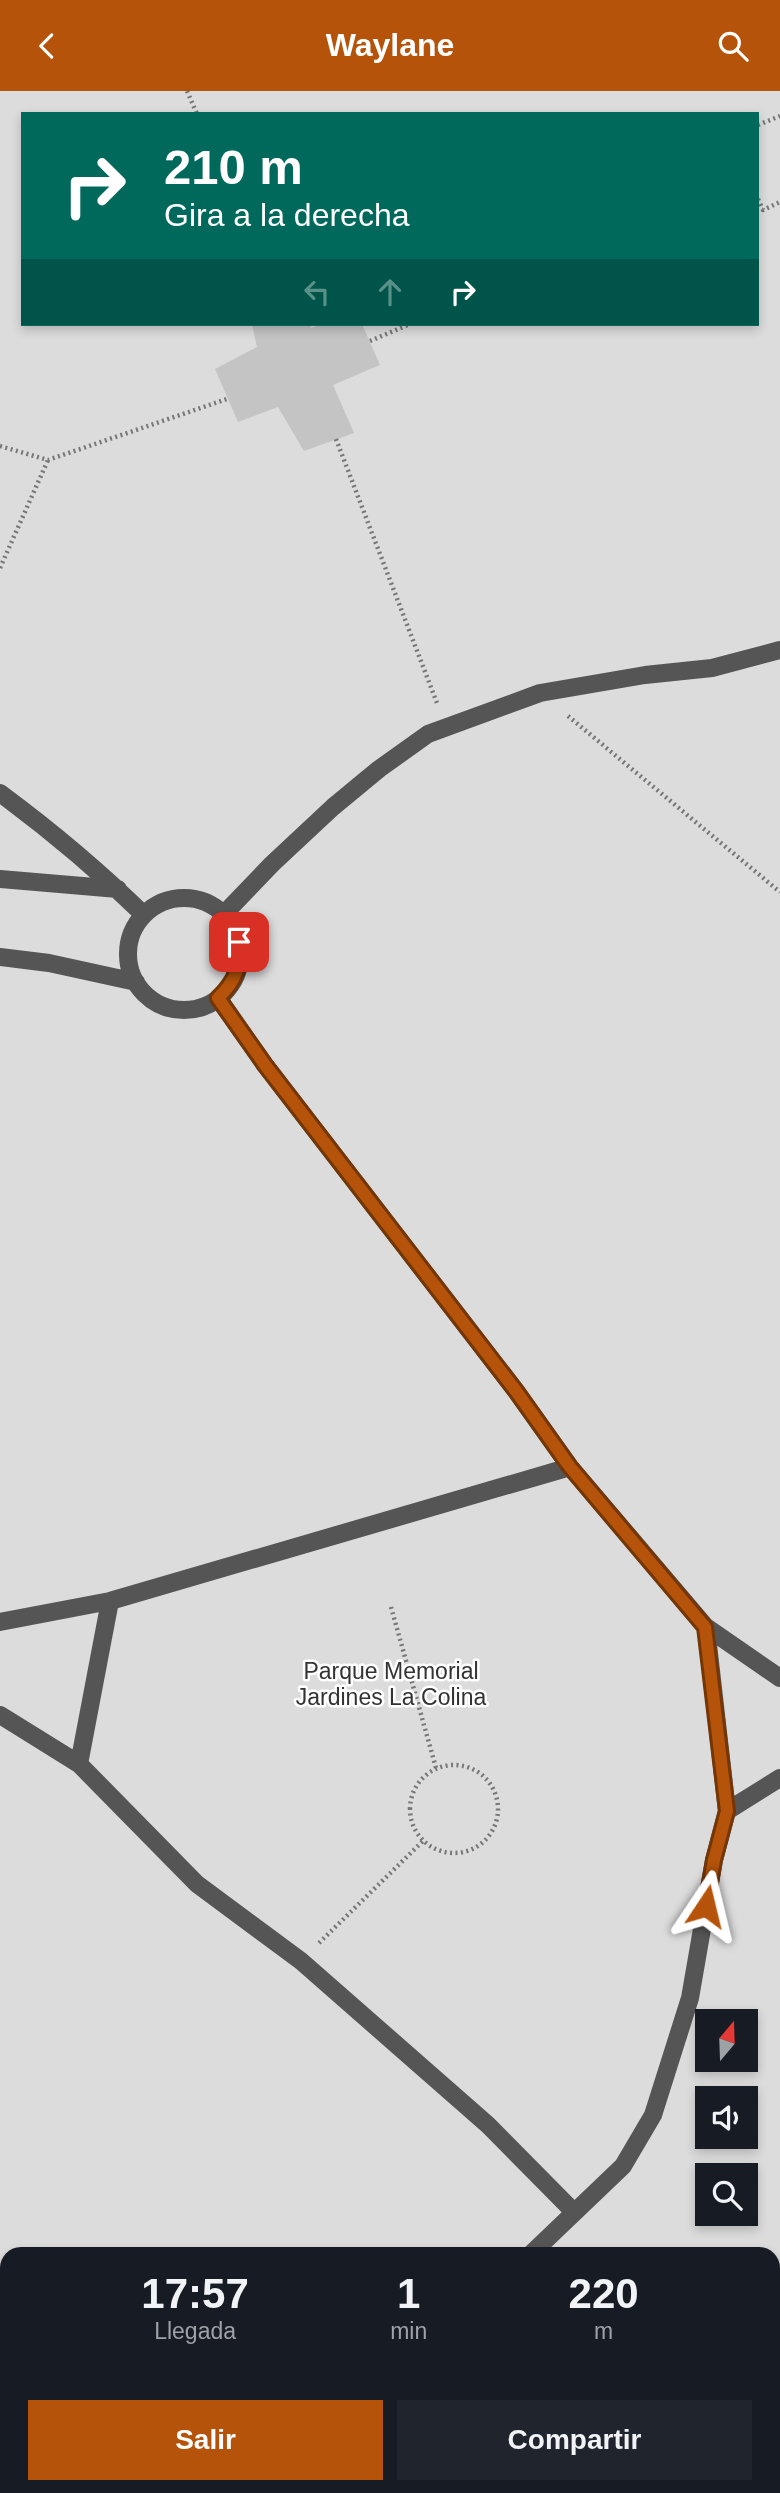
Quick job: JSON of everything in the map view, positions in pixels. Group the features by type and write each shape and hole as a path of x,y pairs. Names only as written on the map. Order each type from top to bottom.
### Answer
{"street":[{"path":"224,914 333,807 379,769 428,734 540,693 645,675 712,668 780,650"},
{"path":"0,793 37,820 118,889 144,915"},
{"path":"0,879 118,889"},
{"path":"193,898 210,904 224,914 234,927 240,958 230,987 218,998 194,1009 181,1009 155,1001 136,982 129,959 129,947 131,935 144,915 159,904 175,899 193,898"},
{"path":"0,957 49,963 136,982"},
{"path":"218,998 265,1065 516,1391 570,1467 705,1627 780,1678"},
{"path":"0,1622 110,1601 570,1467"},
{"path":"79,1764 110,1601"},
{"path":"538,2247 623,2166 653,2115 690,1998 714,1860 727,1811 705,1627"},
{"path":"0,1715 79,1764 197,1884 301,1961 488,2125 574,2212"},
{"path":"727,1811 780,1778"}],"path":[{"path":"187,91 196,112"},
{"path":"759,125 780,116"},
{"path":"759,201 763,210 780,202"},
{"path":"370,341 405,326"},
{"path":"0,446 48,460 228,399"},
{"path":"336,439 446,727"},
{"path":"0,568 48,460"},
{"path":"540,693 780,892"},
{"path":"391,1607 436,1768"},
{"path":"464,1765 488,1780 495,1792 498,1806 492,1832 471,1850 456,1853 440,1851 424,1840 411,1818 410,1803 414,1789 424,1776 436,1768 464,1765"},
{"path":"301,1961 424,1840"}],"green space":[{"name":"Parque Memorial Jardines La Colina","path":"0,91 780,91 780,2247 0,2247"}],"building":[{"path":"252,326 363,326 380,365 333,385 354,433 304,451 278,407 238,422 215,369 257,347"}],"route":[{"path":"239,942 237,973 230,987 218,998 265,1065 516,1391 570,1467 705,1627 727,1811 714,1860 706,1906"}]}
